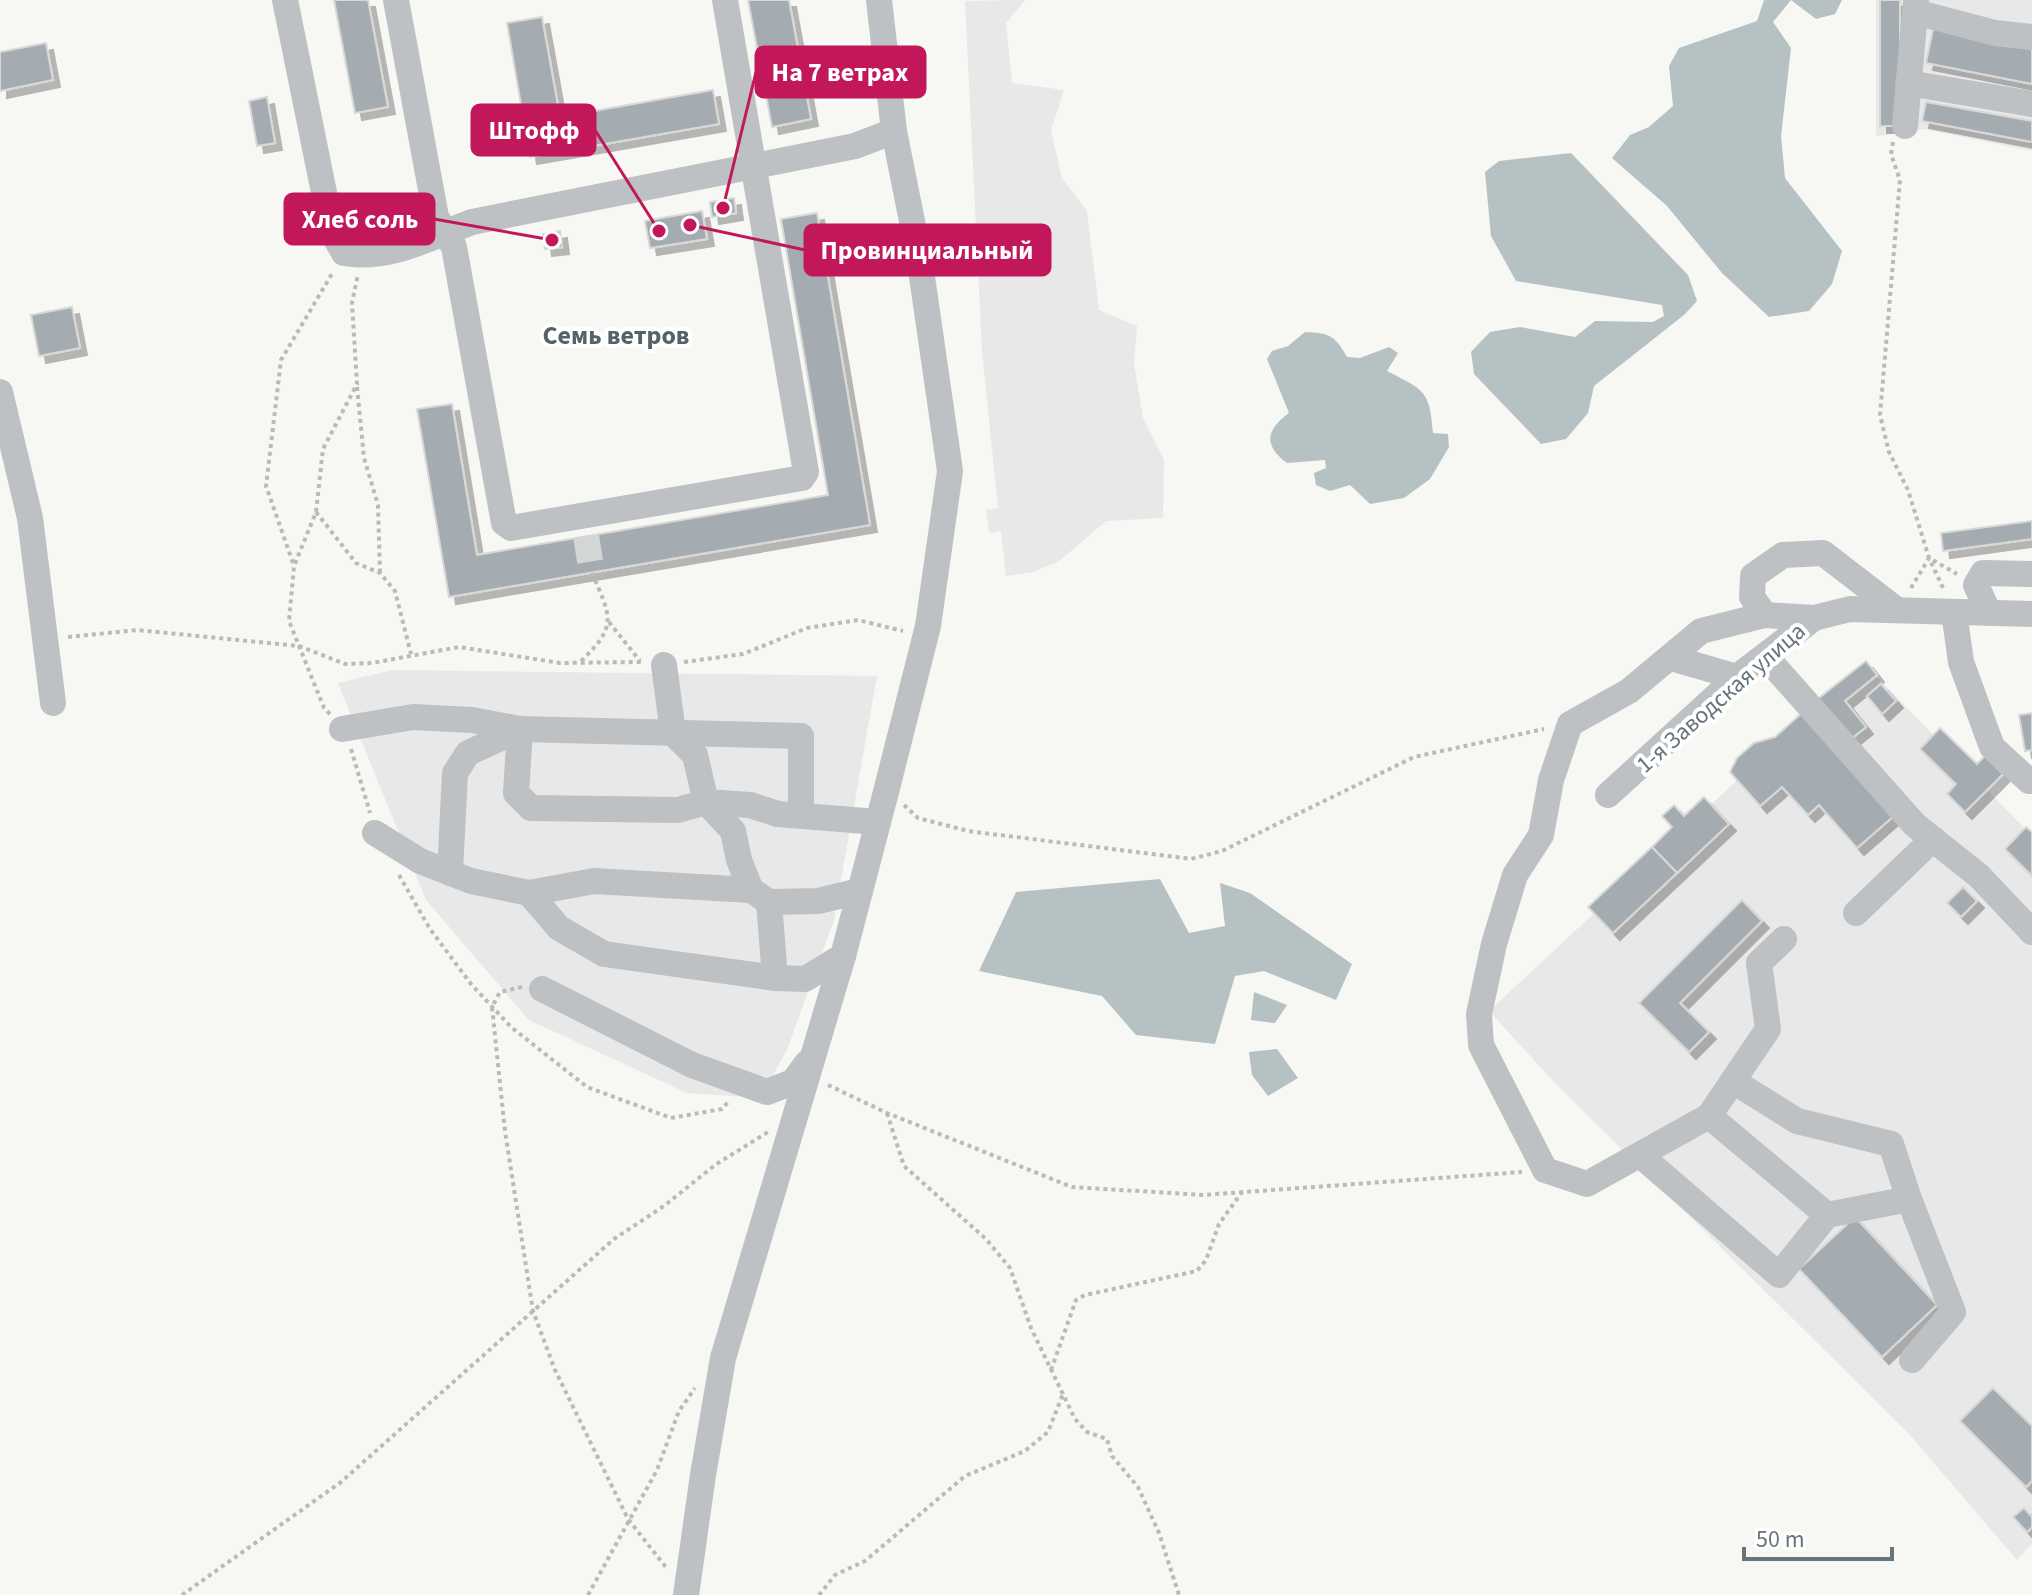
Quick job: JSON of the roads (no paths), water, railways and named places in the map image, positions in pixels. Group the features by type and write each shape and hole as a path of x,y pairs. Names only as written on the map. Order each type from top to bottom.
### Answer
{"street":[{"path":"285,0 332,232 353,255 420,243 472,222 855,146 894,131"},
{"path":"396,0 436,217 454,247 504,523 511,528 584,526 802,478 806,472 725,0"},
{"path":"686,1594 723,1358 843,956 887,788 928,626 950,471 919,256 894,131 879,0"},
{"path":"1905,126 1915,6 1995,33 2032,37"},
{"path":"1908,83 2032,104"},
{"path":"0,392 30,518 53,703"},
{"path":"1765,615 1752,597 1753,576 1783,555 1823,553 1897,610"},
{"path":"1989,613 1976,585 1983,573 2032,574"},
{"name":"1-я Заводская улица","path":"1608,795 1737,677 1814,618 1850,609 2032,614"},
{"path":"1954,612 1961,662 1992,747 2032,781"},
{"path":"1784,939 1759,963 1768,1029 1709,1116 1587,1184 1545,1170 1481,1045 1479,1014 1494,944 1515,875 1541,835 1551,780 1570,724 1629,691 1701,631 1765,615 1814,618"},
{"path":"1765,656 1915,825 1979,876 2032,932"},
{"path":"1671,658 1737,677"},
{"path":"652,663 673,733 695,755 706,802 733,831 739,860 760,896 775,978"},
{"path":"342,729 413,717 472,720 520,729 801,736 801,816"},
{"path":"520,729 516,793 531,808 678,810 706,802 750,805 778,814 878,822"},
{"path":"450,873 455,773 468,753 520,729"},
{"path":"375,833 420,861 450,873 471,881 529,893 594,881 818,901 860,891"},
{"path":"1856,913 1933,839"},
{"path":"529,893 559,928 604,954 775,978 805,979 843,956"},
{"path":"542,989 692,1065 767,1092 793,1082 811,1056"},
{"path":"1733,1081 1797,1121 1891,1144 1953,1312 1912,1360"},
{"path":"1709,1116 1827,1215"},
{"path":"1640,1155 1779,1275 1827,1215 1909,1199"}],"tunnel":[{"path":"586,536 592,573"}],"place":[{"name":"На 7 ветрах","path":"723,208"},
{"name":"Провинциальный","path":"690,225"},
{"name":"Штофф","path":"659,231"},
{"name":"Хлеб соль","path":"552,240"}],"district":[{"name":"Семь ветров","path":"616,335"}]}
